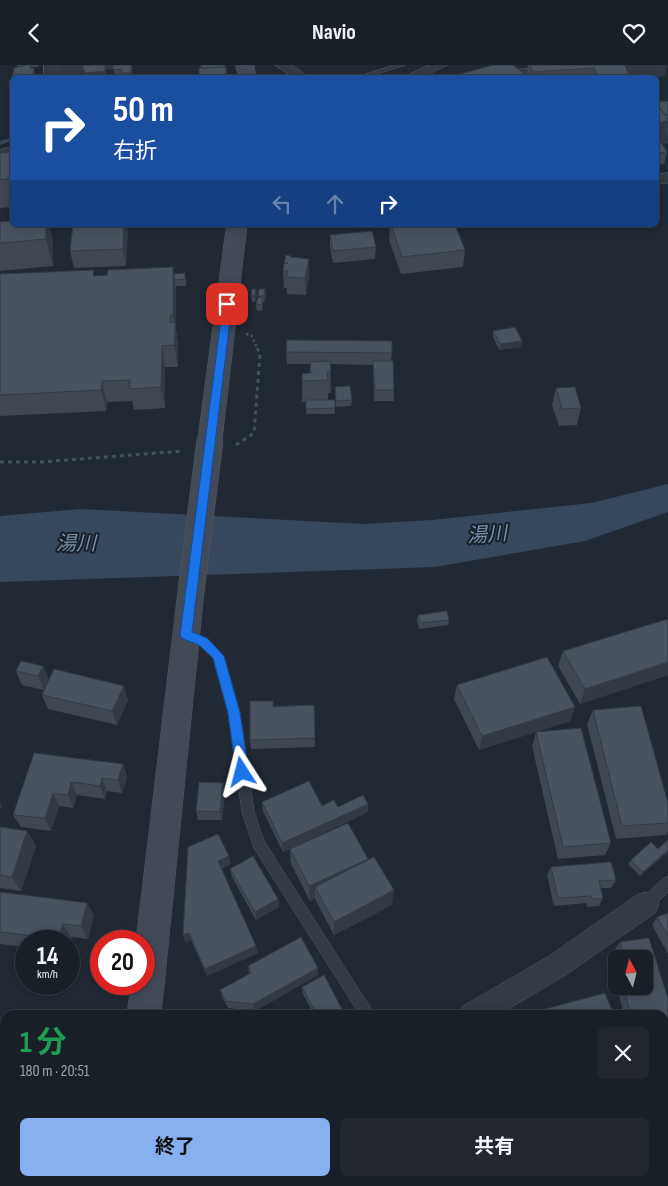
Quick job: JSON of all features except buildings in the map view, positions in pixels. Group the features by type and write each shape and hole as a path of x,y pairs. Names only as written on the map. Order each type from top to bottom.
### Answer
{"street":[{"path":"282,65 299,75"},
{"path":"416,75 441,65"},
{"path":"510,75 569,69"},
{"path":"145,1010 191,591 221,443 224,331 237,227"},
{"path":"481,1010 555,967 646,904"}],"lane":[{"path":"368,75 402,65"},
{"path":"186,635 203,642 218,656 234,713 248,812 259,844 365,1010"},
{"path":"646,904 668,883"}],"path":[{"path":"221,443 254,433 260,353 251,335 224,331"},
{"path":"0,462 41,463 185,451"}],"water":[{"name":"湯川","path":"668,484 668,512 585,541 435,567 0,582 0,516 80,509 364,524 432,520 591,503"}],"waterway":[{"path":"0,143 10,140"}],"route":[{"path":"227,304 186,635 203,642 218,656 234,713 242,772"}]}
